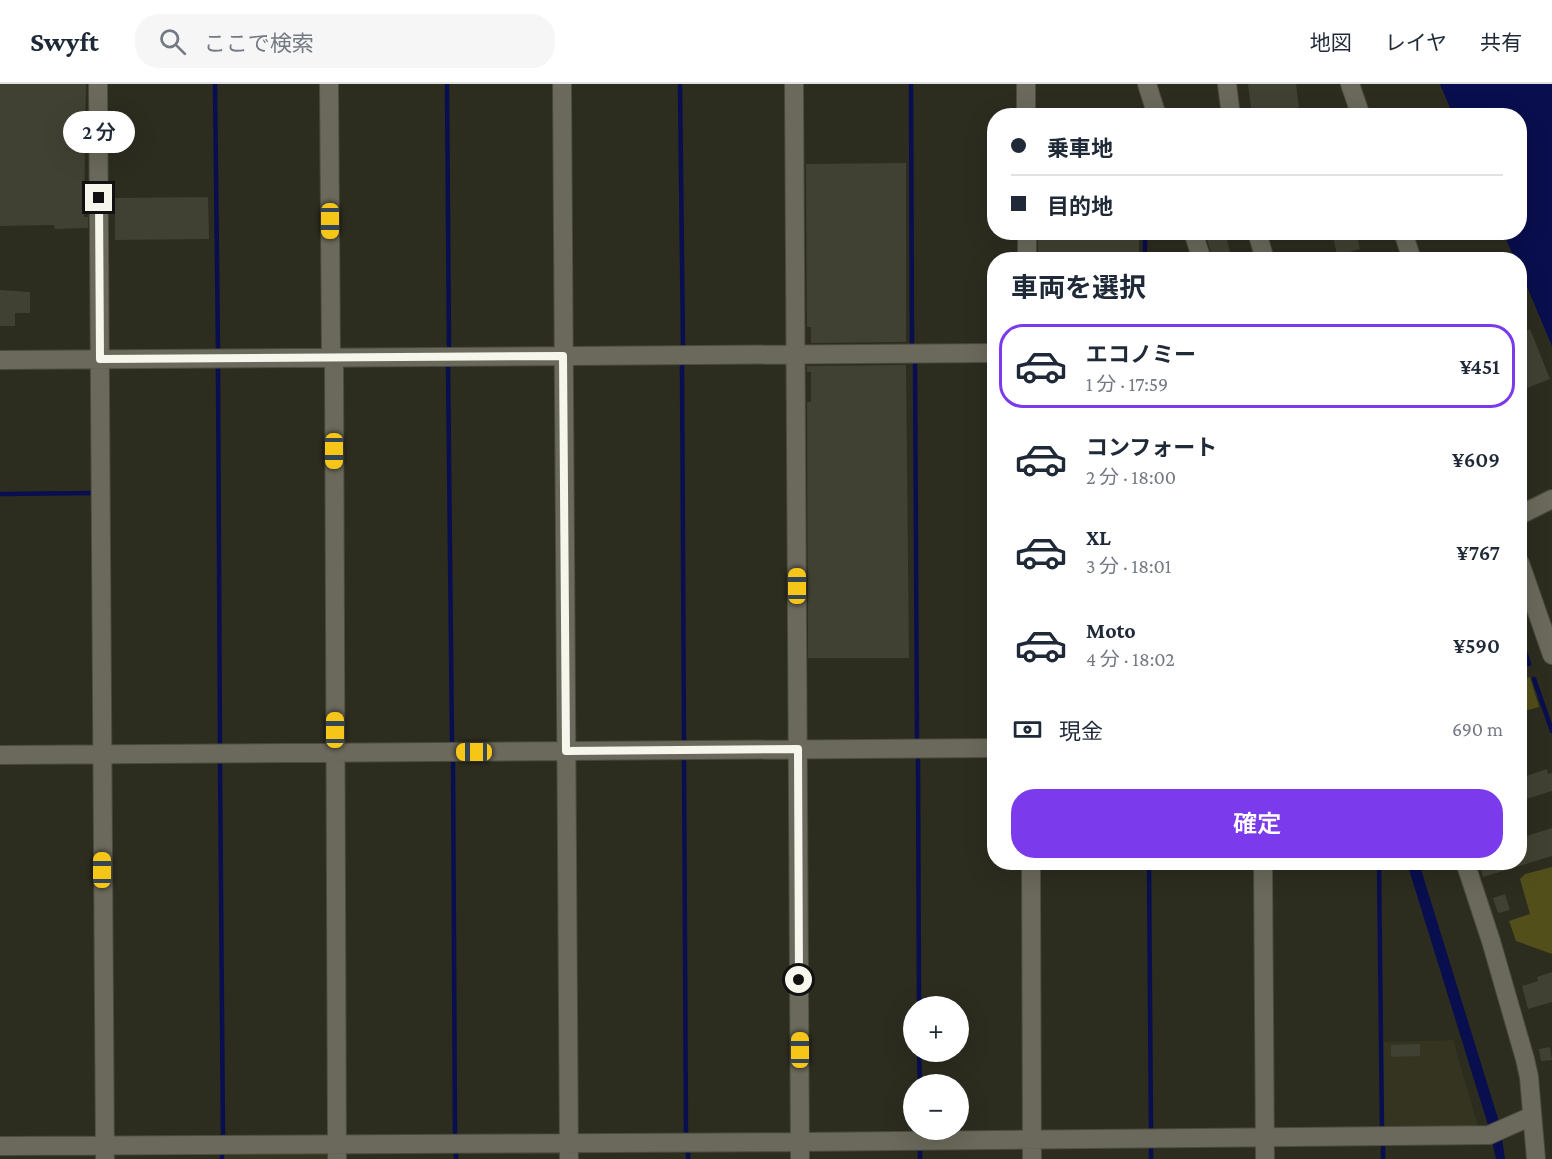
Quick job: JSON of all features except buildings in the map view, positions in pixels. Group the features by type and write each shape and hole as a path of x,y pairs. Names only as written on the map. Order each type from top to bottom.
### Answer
{"street":[{"path":"98,84 105,1153"},
{"path":"329,84 337,1152"},
{"path":"562,84 569,1151"},
{"path":"794,84 800,1151"},
{"path":"1026,84 1026,108"},
{"path":"1147,84 1154,108"},
{"path":"1227,84 1230,108"},
{"path":"1350,84 1358,108"},
{"path":"0,360 987,353"},
{"path":"1527,512 1552,499"},
{"path":"1527,583 1552,655"},
{"path":"0,755 987,748"},
{"path":"1031,870 1032,1159"},
{"path":"1263,870 1265,1159"},
{"path":"1468,870 1525,1059 1529,1077 1536,1159"},
{"path":"0,1146 105,1153 800,1151 1032,1140 1495,1132 1532,1116"}],"shaded area":[{"path":"1440,84 1552,84 1552,346 1527,287 1527,252 1512,252 1506,240 1527,240 1527,108 1450,108"},
{"path":"1530,677 1539,707 1527,710 1527,678"},
{"path":"1552,867 1552,954 1516,941 1509,921 1530,914 1520,879 1525,874"},
{"path":"1409,870 1421,870 1500,1125 1505,1159 1496,1159 1489,1128"},
{"path":"1453,1040 1479,1130 1382,1131 1381,1042"},
{"path":"222,1150 331,1151 331,1159 222,1159"}],"waterway":[{"path":"215,84 218,351"},
{"path":"447,84 449,351"},
{"path":"680,84 683,347"},
{"path":"911,84 912,348"},
{"path":"1145,240 1145,252"},
{"path":"915,359 917,739"},
{"path":"682,362 684,740"},
{"path":"448,363 452,742"},
{"path":"218,368 220,746"},
{"path":"0,494 95,493"},
{"path":"1527,658 1529,664"},
{"path":"1534,679 1552,731"},
{"path":"918,758 919,996"},
{"path":"453,760 455,1138"},
{"path":"684,760 686,1136"},
{"path":"220,763 223,1139"},
{"path":"1149,870 1151,1133"},
{"path":"1379,870 1382,1131"},
{"path":"919,1062 920,1074"},
{"path":"1383,1144 1383,1159"},
{"path":"1151,1145 1151,1159"},
{"path":"920,1146 920,1159"},
{"path":"688,1149 688,1159"},
{"path":"456,1151 456,1159"},
{"path":"222,1152 222,1159"}],"route":[{"path":"99,198 100,359 563,356 566,751 798,749 799,980"}]}
